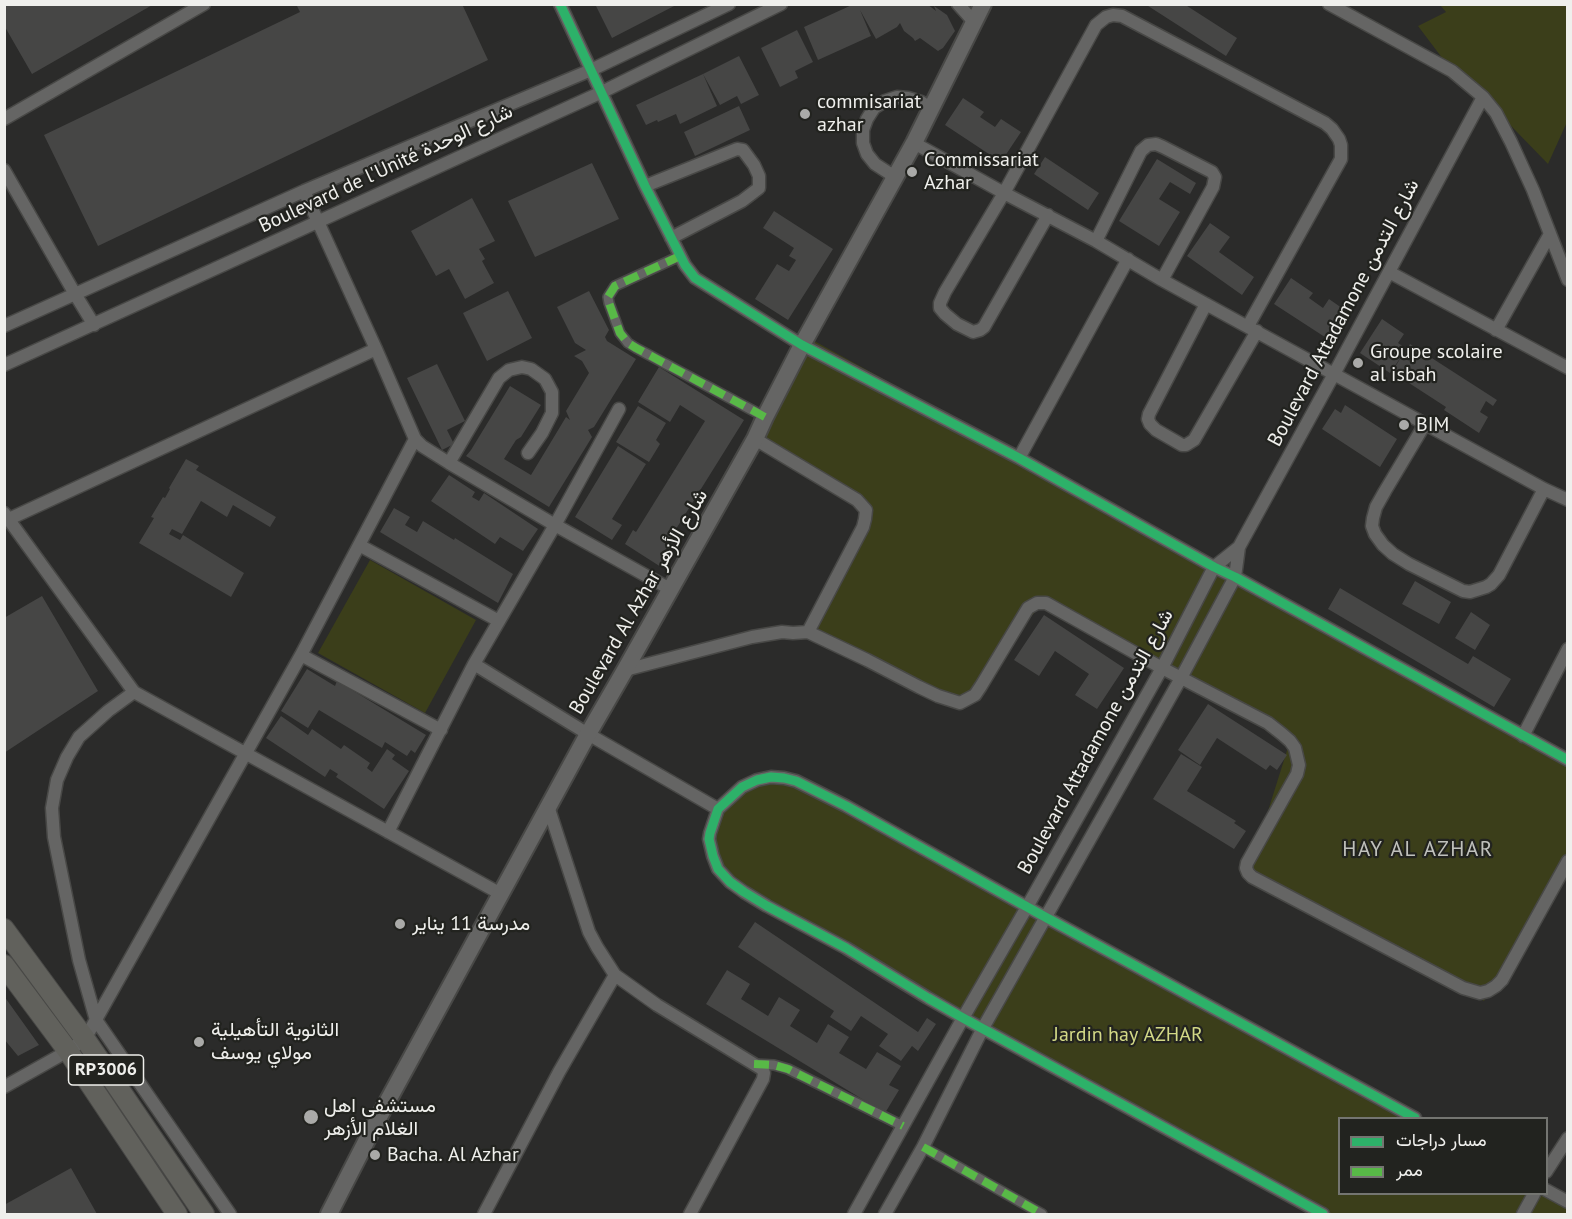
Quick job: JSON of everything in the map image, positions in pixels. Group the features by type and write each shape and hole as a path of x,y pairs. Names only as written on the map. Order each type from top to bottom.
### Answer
{"main road":[{"name":"Boulevard Al Azhar شارع الأزهر","path":"329,1215 373,1128 588,734 755,439 802,345 914,143 980,10"},
{"name":"RP3006","path":"4,929 85,1039 204,1215"},
{"name":"RP3006","path":"4,965 68,1051 177,1215"}],"street":[{"path":"4,119 204,4"},
{"path":"560,4 645,186 680,256 695,278 802,345 1019,458 1568,760"},
{"name":"Boulevard de l'Unité شارع الوحدة","path":"4,326 304,191 591,70 729,4"},
{"name":"Boulevard de l'Unité شارع الوحدة","path":"4,365 602,92 781,4"},
{"path":"958,4 980,10"},
{"path":"1329,4 1452,71 1468,82 1483,97 1496,113 1508,135 1533,190 1568,280"},
{"path":"1048,215 984,327 973,332 964,329 945,314 940,308 940,303 954,276 1004,193 1096,25 1106,17 1122,16 1325,123 1339,139 1341,159 1194,440 1182,445 1156,430 1148,419 1206,304"},
{"path":"895,177 875,164 867,153 863,143 863,130 867,119 874,108 897,97 921,102 931,109"},
{"name":"Boulevard Attadamone شارع التدمن","path":"885,1215 983,1028 1047,918 1235,578 1239,548 1483,97"},
{"path":"914,143 1544,489 1568,500"},
{"path":"1096,241 1141,151 1148,145 1156,144 1212,172 1215,177 1214,187 1162,280"},
{"path":"645,186 737,149 743,150 754,165 759,176 759,188 742,201 671,238"},
{"path":"4,170 94,325"},
{"path":"304,191 415,440 449,463 670,590"},
{"path":"1496,330 1550,234"},
{"path":"680,256 615,286 610,292 609,303 620,333 628,343 636,348 765,417"},
{"path":"1019,458 1128,259"},
{"path":"1389,272 1568,368"},
{"path":"376,349 7,516 134,692 501,894"},
{"path":"449,463 500,378 513,368 522,367 537,372 545,379 552,392 552,413 528,453"},
{"path":"388,832 474,664 619,409"},
{"path":"1425,424 1376,507 1372,526 1383,545 1409,564 1463,591 1470,592 1486,587 1499,575 1544,489"},
{"path":"755,439 856,500 866,510 863,527 808,632"},
{"path":"4,1087 85,1039 301,655 415,440"},
{"path":"359,545 499,621"},
{"name":"Boulevard Attadamone شارع التدمن","path":"855,1215 963,1017 1162,668 1214,567 1239,548"},
{"path":"625,670 752,637 782,632 808,632 938,696 960,703 975,695 1026,611 1037,603 1046,603 1162,668 1268,723 1290,741 1298,757 1297,774 1247,863 1248,873 1463,988 1480,993 1488,991 1502,980 1568,861"},
{"path":"1523,736 1568,649"},
{"path":"301,655 441,729"},
{"path":"474,664 588,734 718,809"},
{"path":"134,692 79,737 67,757 57,780 52,808 54,837 80,960 96,1020 230,1215"},
{"path":"1323,1215 928,998 846,948 767,906 730,882 718,869 710,839 718,809 742,787 757,780 777,778 796,781 846,806 1411,1117"},
{"path":"549,806 589,932 615,975 657,1005 762,1069 764,1073 763,1079 690,1215"},
{"path":"484,1215 560,1072 615,975"},
{"path":"754,1064 774,1065 788,1069 903,1126"},
{"path":"1548,1169 1568,1138"},
{"path":"922,1147 1042,1215"},
{"path":"1548,1191 1568,1202"},
{"path":"1523,1215 1533,1195"}],"green space":[{"path":"1440,5 1567,5 1567,122 1548,164 1483,97 1452,71 1418,26 1446,12"},
{"path":"807,337 1231,570 1208,626 1235,577 1567,758 1567,853 1484,1001 1250,868 1290,741 1044,601 960,703 808,632 869,504 753,434"},
{"path":"370,560 476,620 425,713 318,653"},
{"name":"Jardin hay AZHAR","path":"780,778 811,789 1412,1117 1338,1117 1338,1195 1548,1195 1567,1201 1567,1214 1329,1214 995,1035 737,891 716,864 712,835 717,806 743,783"}],"building":[{"path":"5,4 154,4 32,74 5,27"},
{"path":"296,4 462,4 488,60 98,246 44,135 300,12"},
{"path":"595,4 678,4 612,38"},
{"path":"854,4 858,6 860,4 927,4 947,15 955,31 943,48 938,51 920,38 915,41 904,31 900,23 876,39 860,10 871,36 818,60 804,27"},
{"path":"1145,4 1184,4 1237,38 1226,56"},
{"path":"797,30 813,62 795,71 798,78 780,87 761,48"},
{"path":"739,56 759,95 741,104 737,96 720,105 703,74"},
{"path":"703,74 717,106 680,124 676,114 646,125 636,105"},
{"path":"963,98 984,112 980,117 995,127 1001,119 1021,132 1001,162 945,125"},
{"path":"739,106 750,130 695,156 684,132"},
{"path":"1045,157 1099,193 1088,210 1034,174"},
{"path":"1157,159 1196,183 1190,194 1170,182 1159,199 1180,212 1159,246 1119,221"},
{"path":"592,163 619,219 535,257 508,201"},
{"path":"472,198 495,241 479,249 485,259 482,261 494,283 465,299 449,269 436,276 411,231"},
{"path":"774,211 833,249 788,320 755,299 777,264 789,271 796,260 789,256 794,248 763,228"},
{"path":"1210,223 1230,237 1219,252 1254,277 1242,295 1187,256"},
{"path":"1291,278 1313,293 1309,298 1323,308 1329,299 1349,313 1331,341 1274,304"},
{"path":"508,291 532,338 487,361 463,313"},
{"path":"589,291 609,330 605,337 607,341 636,359 594,427 588,430 592,437 549,507 466,456 510,386 541,405 504,459 531,475 566,417 570,420 566,411 589,373 582,361 574,356 586,350 575,343 557,307"},
{"path":"1382,319 1404,334 1398,343 1407,349 1410,344 1497,400 1493,406 1486,401 1480,412 1488,417 1479,433 1444,410 1446,407 1392,372 1403,354 1390,373 1360,353"},
{"path":"437,364 465,421 447,430 454,444 442,450 407,378"},
{"path":"659,367 744,420 676,529 682,533 661,567 625,544 633,530 636,532 705,421 680,405 670,422 638,402"},
{"path":"1345,405 1397,439 1380,467 1322,429 1335,409 1341,413"},
{"path":"638,406 666,423 656,440 660,444 649,462 616,442"},
{"path":"618,446 646,464 612,519 622,525 612,540 575,517"},
{"path":"186,459 199,466 196,470 276,517 270,527 233,505 227,517 201,501 182,534 172,529 169,534 180,540 183,535 244,573 231,597 139,543 154,518 151,517 163,497 165,498"},
{"path":"449,475 475,492 472,497 479,501 484,493 538,529 523,551 500,537 495,544 431,501"},
{"path":"394,508 410,517 405,525 417,532 423,521 513,574 498,603 380,532"},
{"path":"1415,581 1451,602 1439,624 1402,604"},
{"path":"1340,588 1468,664 1473,656 1511,679 1494,707 1328,609"},
{"path":"42,596 98,691 4,753 4,618"},
{"path":"1471,612 1490,625 1475,650 1455,638"},
{"path":"1044,615 1124,668 1097,709 1075,695 1089,674 1055,651 1039,676 1014,660"},
{"path":"307,669 335,686 337,681 426,735 415,753 411,750 407,756 385,742 382,748 319,710 308,728 281,711"},
{"path":"1208,704 1287,755 1277,770 1270,765 1266,770 1217,738 1200,765 1178,750"},
{"path":"281,716 308,735 312,729 341,749 344,745 370,763 367,768 372,772 387,749 395,755 392,759 409,771 384,809 336,777 338,774 330,769 325,777 266,738"},
{"path":"1181,754 1202,767 1187,791 1236,821 1234,823 1246,831 1234,849 1153,799"},
{"path":"755,922 918,1032 927,1018 936,1024 918,1051 912,1046 901,1061 879,1046 888,1034 861,1016 851,1031 830,1017 834,1011 738,947"},
{"path":"727,970 750,984 741,999 768,1016 779,997 800,1010 790,1026 817,1043 828,1024 849,1037 839,1053 866,1069 877,1052 901,1066 889,1085 899,1090 885,1113 706,1004"},
{"path":"4,996 39,1045 18,1056 4,1039"},
{"path":"71,1168 97,1214 4,1214 4,1205"}],"marked path":[{"path":"680,256 615,286 608,297 620,333 628,343 636,348 765,417"},
{"path":"754,1064 774,1065 788,1069 903,1126"},
{"path":"923,1147 1042,1214"}],"cycle path":[{"path":"560,4 645,186 685,265 695,278 802,345 1019,458 1568,760"},
{"path":"1323,1214 963,1018 846,948 744,892 718,869 713,856 709,839 718,809 742,787 757,780 771,777 796,781 846,806 1413,1117"}],"place":[{"name":"commisariat azhar","path":"805,114"},
{"name":"Commissariat Azhar","path":"912,172"},
{"name":"Groupe scolaire al isbah","path":"1358,363"},
{"name":"BIM","path":"1404,425"},
{"name":"مدرسة 11 يناير","path":"400,924"},
{"name":"الثانوية التأهيلية مولاي يوسف","path":"199,1042"},
{"name":"مستشفى اهل الغلام الأزهر","path":"311,1117"},
{"name":"Bacha. Al Azhar","path":"375,1155"}],"district":[{"name":"HAY AL AZHAR","path":"1418,850"}]}
